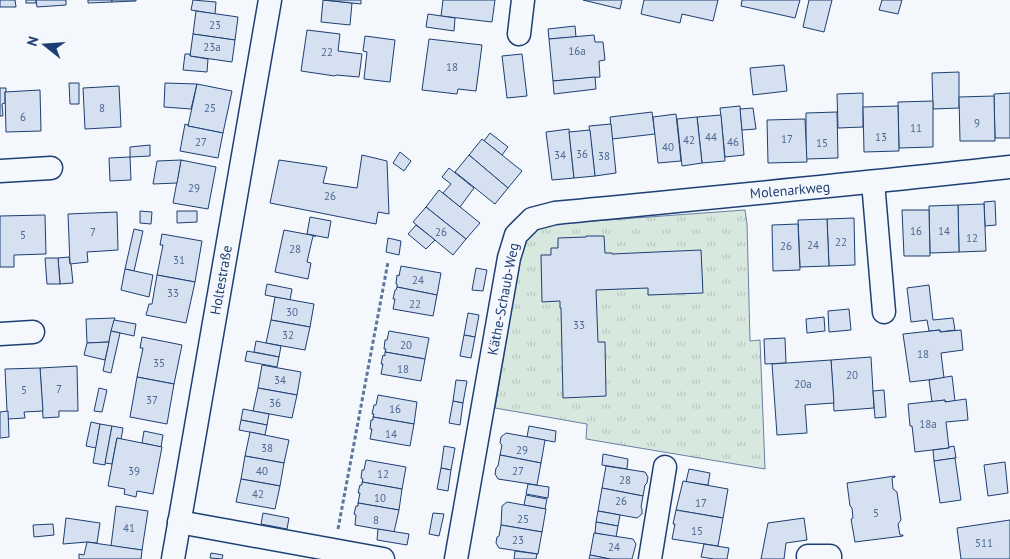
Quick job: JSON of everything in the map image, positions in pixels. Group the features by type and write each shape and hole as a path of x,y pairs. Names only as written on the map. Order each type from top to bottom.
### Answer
{"street":[{"name":"Holtestraße","path":"173,559 270,0"},
{"path":"519,34 523,0"},
{"name":"Molenarkweg","path":"708,197 1010,167"},
{"path":"0,171 51,168"},
{"path":"873,182 884,312"},
{"name":"Käthe-Schaub-Weg","path":"456,559 509,258 516,235 532,219 555,213 708,197"},
{"path":"0,334 33,332"},
{"path":"650,559 665,467"},
{"path":"180,522 383,559"}],"path":[{"path":"334,550 388,262"}],"green space":[{"path":"745,210 750,341 760,340 765,469 586,439 587,424 495,408 523,240 538,225"}],"building":[{"path":"0,0 15,0 16,7 0,7"},
{"path":"26,0 36,0 36,3 26,3"},
{"path":"36,0 66,0 66,5 37,7"},
{"path":"88,0 112,0 112,2 88,3"},
{"path":"112,0 136,0 136,1 112,2"},
{"path":"193,0 216,2 215,14 191,10"},
{"path":"323,0 352,3 350,25 321,22"},
{"path":"324,0 361,0 361,4"},
{"path":"443,0 495,0 492,22 441,16"},
{"path":"583,0 622,0 620,9"},
{"path":"644,0 718,0 713,21 682,14 680,23 641,14"},
{"path":"742,0 800,0 795,18 741,6"},
{"path":"809,0 832,0 824,32 803,27"},
{"path":"882,0 902,0 898,14 879,10"},
{"path":"196,11 238,17 235,40 193,34"},
{"path":"428,14 455,18 454,31 426,27"},
{"path":"575,26 576,37 549,39 548,29"},
{"path":"307,30 340,34 338,51 362,54 359,77 301,71"},
{"path":"193,34 235,40 232,62 190,56"},
{"path":"594,35 595,42 603,42 605,60 599,61 600,77 553,81 549,39"},
{"path":"365,36 395,40 390,82 364,79 367,52 363,51"},
{"path":"429,39 482,45 476,91 458,89 457,94 422,90"},
{"path":"185,54 208,59 207,72 183,70"},
{"path":"522,54 527,96 507,98 502,56"},
{"path":"784,65 787,91 753,95 750,68"},
{"path":"959,72 959,108 933,109 932,73"},
{"path":"595,77 596,89 554,94 553,81"},
{"path":"69,83 79,83 79,104 70,104"},
{"path":"165,83 197,84 191,109 164,107"},
{"path":"197,84 232,91 223,133 188,126"},
{"path":"119,86 121,127 85,129 83,88"},
{"path":"0,88 6,88 5,103 2,104 3,116 0,116"},
{"path":"40,90 41,131 6,132 5,92"},
{"path":"863,93 863,127 838,128 837,94"},
{"path":"1010,93 1010,138 995,138 994,94"},
{"path":"994,96 995,141 960,141 959,97"},
{"path":"933,101 933,147 899,148 898,102"},
{"path":"740,106 744,155 725,157 720,108"},
{"path":"898,106 899,151 864,152 863,107"},
{"path":"753,108 756,129 742,130 740,109"},
{"path":"652,112 655,134 612,139 610,117"},
{"path":"837,112 838,158 806,159 806,113"},
{"path":"676,114 681,161 658,163 653,117"},
{"path":"721,115 725,161 702,163 697,117"},
{"path":"697,117 702,163 682,166 677,119"},
{"path":"805,119 807,162 768,163 767,120"},
{"path":"185,124 223,133 218,158 180,151"},
{"path":"611,124 616,173 595,176 589,126"},
{"path":"569,129 574,178 552,180 546,132"},
{"path":"590,130 595,176 574,178 569,132"},
{"path":"490,133 508,147 502,155 484,141"},
{"path":"482,139 522,171 508,188 469,155"},
{"path":"150,145 150,156 130,157 130,147"},
{"path":"400,152 411,161 404,171 393,163"},
{"path":"362,155 387,161 389,214 378,212 376,224 270,203 279,160 327,167 323,183 357,188"},
{"path":"469,155 508,188 495,204 455,172"},
{"path":"130,157 131,180 110,181 109,158"},
{"path":"181,160 216,167 208,209 173,203"},
{"path":"181,160 177,183 153,184 157,161"},
{"path":"449,168 474,188 460,207 443,193 451,184 442,177"},
{"path":"439,190 480,223 466,239 426,207"},
{"path":"995,201 996,225 985,226 984,202"},
{"path":"984,204 986,251 959,252 958,205"},
{"path":"958,205 959,252 930,253 929,206"},
{"path":"426,207 466,239 453,255 413,222"},
{"path":"902,210 929,210 930,256 904,256"},
{"path":"140,211 152,212 151,224 140,223"},
{"path":"177,211 197,211 197,222 177,223"},
{"path":"117,212 118,250 87,252 88,262 70,264 68,214"},
{"path":"45,215 46,254 14,255 14,267 0,267 0,216"},
{"path":"310,217 331,221 328,238 307,234"},
{"path":"854,218 855,265 829,266 827,219"},
{"path":"827,219 829,266 800,267 798,220"},
{"path":"798,224 800,270 773,271 772,225"},
{"path":"416,225 435,240 426,249 408,234"},
{"path":"134,229 143,231 134,271 125,269"},
{"path":"284,230 316,236 313,236 307,262 311,263 308,279 275,272"},
{"path":"162,234 202,241 195,282 157,275 163,245 160,245"},
{"path":"604,236 605,253 612,254 701,250 703,293 648,295 648,288 596,290 598,342 605,342 606,396 563,398 560,301 542,302 541,255 551,255 551,248 558,248 558,238"},
{"path":"388,238 401,241 399,255 386,252"},
{"path":"69,257 73,283 60,284 58,258"},
{"path":"45,258 58,258 60,284 47,284"},
{"path":"401,266 441,273 437,295 397,287 397,275 399,276"},
{"path":"476,268 487,270 483,291 472,290"},
{"path":"125,269 153,275 149,297 121,290"},
{"path":"157,275 195,282 186,323 146,315 149,304 152,304"},
{"path":"267,284 292,289 290,300 265,295"},
{"path":"929,285 933,320 953,318 955,330 929,331 927,320 911,322 907,288"},
{"path":"397,287 437,295 433,316 393,309 395,299 393,299"},
{"path":"275,297 314,304 310,327 271,320"},
{"path":"849,309 851,330 829,332 828,311"},
{"path":"468,313 479,315 475,337 464,335"},
{"path":"824,317 825,331 807,333 806,319"},
{"path":"115,318 109,342 87,343 86,319"},
{"path":"114,320 136,324 134,336 111,331"},
{"path":"271,320 310,327 305,350 266,343"},
{"path":"940,330 940,332 961,330 963,350 941,353 944,378 910,382 903,334"},
{"path":"111,331 120,333 111,373 103,371"},
{"path":"389,331 429,338 425,359 385,352 385,340 387,340"},
{"path":"464,335 475,337 471,358 460,356"},
{"path":"142,337 182,345 174,384 137,377 143,348 140,348"},
{"path":"785,338 786,363 765,364 764,339"},
{"path":"256,341 281,346 279,357 254,352"},
{"path":"109,342 105,360 84,355 87,343"},
{"path":"247,351 279,357 277,367 245,361"},
{"path":"385,352 425,359 421,381 381,374 383,364 381,364"},
{"path":"871,357 874,408 834,411 831,360"},
{"path":"831,360 834,403 805,405 807,433 777,435 772,364"},
{"path":"262,365 301,372 297,395 258,388"},
{"path":"77,366 78,411 59,411 59,417 43,418 40,368"},
{"path":"40,368 43,411 24,412 25,418 8,419 5,369"},
{"path":"952,376 955,401 932,402 929,380"},
{"path":"137,377 174,384 167,424 130,417"},
{"path":"456,380 467,381 463,403 453,401"},
{"path":"99,388 107,390 102,412 94,411"},
{"path":"258,388 297,395 292,418 253,411"},
{"path":"884,390 886,417 875,418 873,391"},
{"path":"378,395 417,402 414,424 373,417 374,405 376,405"},
{"path":"966,399 968,420 946,422 949,448 915,452 908,404"},
{"path":"453,401 463,403 460,425 449,423"},
{"path":"243,409 269,414 267,425 241,420"},
{"path":"8,411 9,437 0,438 0,412"},
{"path":"373,417 414,424 410,446 370,439 371,420 373,420"},
{"path":"241,420 267,425 265,435 239,430"},
{"path":"91,422 100,424 96,448 86,446"},
{"path":"100,424 112,426 105,465 93,463"},
{"path":"112,426 123,428 121,439 117,438 112,464 105,463"},
{"path":"529,426 556,431 555,442 527,437"},
{"path":"144,431 163,435 161,447 142,443"},
{"path":"250,432 289,440 284,463 245,456"},
{"path":"506,433 545,440 541,463 500,455 501,437"},
{"path":"117,438 162,447 153,494 137,491 136,497 124,494 125,489 108,486"},
{"path":"444,446 455,448 451,470 441,468"},
{"path":"954,446 956,458 934,461 933,450"},
{"path":"603,454 628,459 627,469 602,465"},
{"path":"500,455 541,463 537,485 498,479 495,474"},
{"path":"245,456 284,463 280,486 241,479"},
{"path":"955,458 961,500 940,503 934,461"},
{"path":"366,460 406,467 402,489 362,482 362,470 364,470"},
{"path":"1005,462 1008,493 988,496 984,465"},
{"path":"606,466 645,472 648,477 643,496 602,488"},
{"path":"441,468 451,470 448,491 437,489"},
{"path":"689,469 710,473 708,485 686,482"},
{"path":"895,476 892,478 893,489 897,492 901,520 898,524 900,535 903,536 855,542 851,519 853,518 852,508 850,506 847,483"},
{"path":"241,479 280,486 275,509 236,502"},
{"path":"683,481 728,489 723,518 676,510"},
{"path":"362,482 402,489 399,510 358,503 360,493 358,493"},
{"path":"528,484 549,487 548,498 526,494"},
{"path":"602,488 643,496 642,514 637,518 598,511"},
{"path":"526,495 547,499 545,509 524,505"},
{"path":"507,502 546,509 542,532 501,525 502,506"},
{"path":"358,503 399,510 394,532 355,525 356,515 354,514"},
{"path":"116,506 148,511 142,550 111,546"},
{"path":"676,510 723,518 718,546 672,539"},
{"path":"598,511 620,515 618,526 596,522"},
{"path":"263,513 289,518 287,529 261,524"},
{"path":"433,513 444,514 439,536 429,534"},
{"path":"66,518 100,523 97,543 63,544"},
{"path":"804,518 807,540 786,543 784,559 761,559 768,523"},
{"path":"1010,520 1010,559 961,559 957,528"},
{"path":"596,522 618,526 616,537 595,533"},
{"path":"53,524 54,535 34,537 33,525"},
{"path":"501,525 542,532 538,554 499,548 496,543"},
{"path":"378,529 409,534 407,545 377,540"},
{"path":"594,533 633,539 636,544 632,559 610,559 590,555"},
{"path":"87,542 142,550 141,559 79,559 79,554 84,555"},
{"path":"704,544 729,548 727,559 701,557"},
{"path":"515,551 537,554 536,559 514,559"},
{"path":"211,553 223,555 222,559 210,558"},
{"path":"590,555 610,559 589,559"}]}
